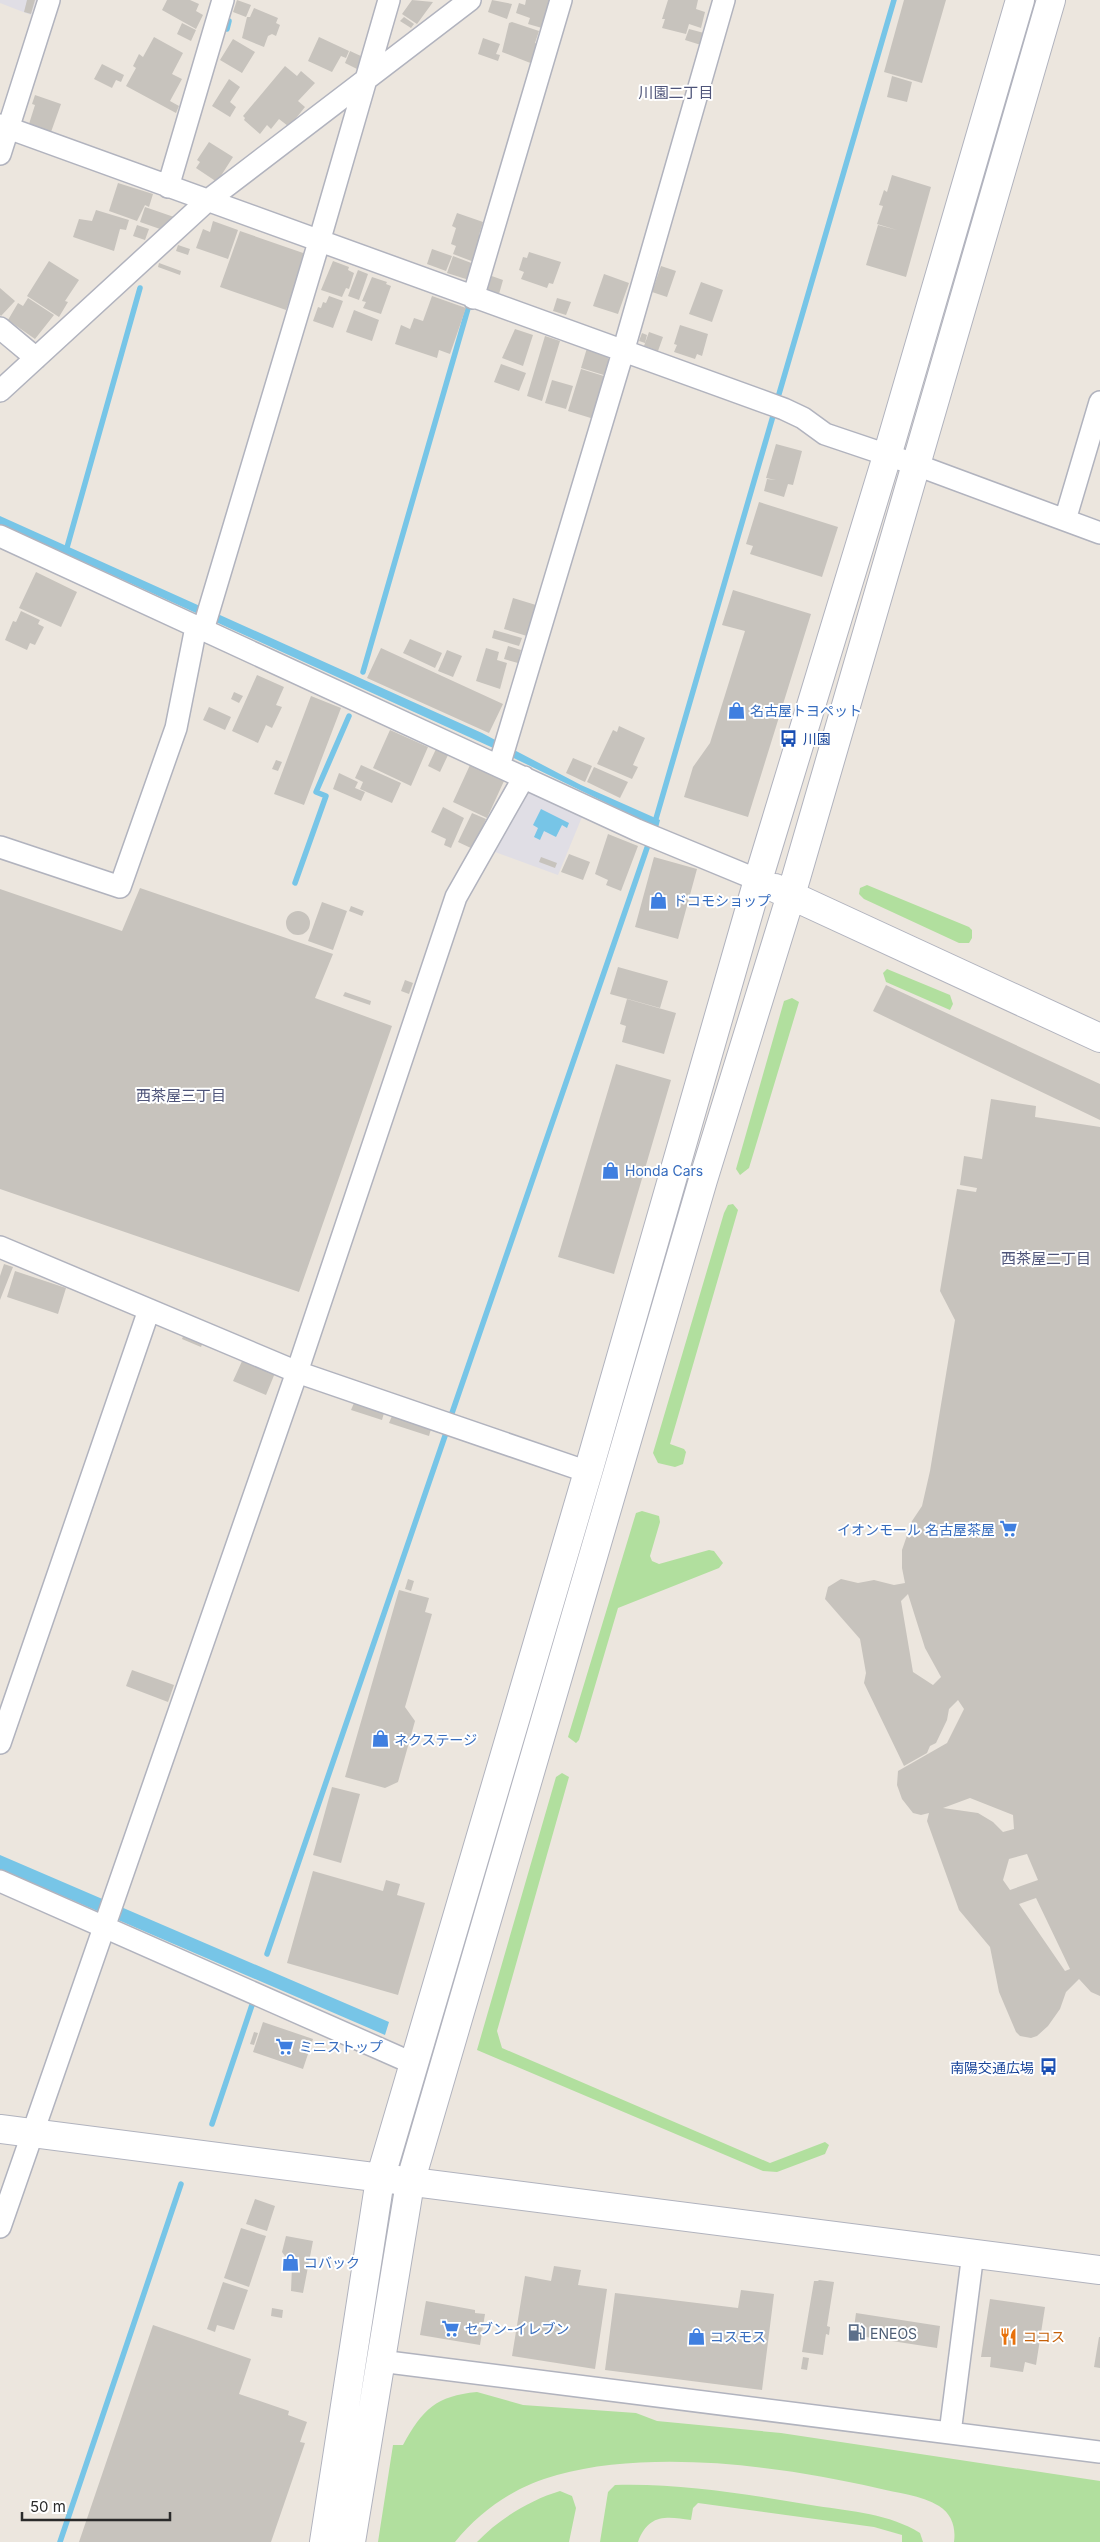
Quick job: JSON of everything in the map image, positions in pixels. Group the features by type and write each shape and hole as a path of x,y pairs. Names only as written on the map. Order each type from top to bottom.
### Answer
{"street":[{"path":"0,154 5,127 49,0"},
{"path":"168,187 223,0"},
{"path":"0,848 120,887 176,728 203,622 320,242 389,0"},
{"path":"0,391 207,201 470,0"},
{"path":"473,298 561,0"},
{"path":"502,755 623,352 724,0"},
{"path":"324,2542 380,2179 412,2063 588,1472 758,880 887,456 1020,0"},
{"path":"351,2542 410,2183 703,1180 791,895 914,464 1051,0"},
{"path":"5,127 784,409 803,418 825,434 914,464 1100,533"},
{"path":"0,328 36,358"},
{"path":"1066,520 1100,402"},
{"path":"0,536 203,622 502,755 524,777 636,830 758,880 1100,1038"},
{"path":"0,2227 107,1924 297,1372 456,898 524,777"},
{"path":"0,1247 297,1372 588,1472"},
{"path":"0,1743 149,1310"},
{"path":"0,1881 107,1924 412,2063"},
{"path":"0,2129 1100,2270"},
{"path":"950,2433 973,2253"},
{"path":"380,2361 1100,2452"}],"shaded area":[{"path":"0,0 36,0 31,15 0,3"},
{"path":"532,792 582,817 558,875 495,852 525,795"}],"green space":[{"path":"867,885 969,927 972,930 972,938 969,943 959,943 864,899 859,894 860,888"},
{"path":"887,969 950,995 953,1004 950,1010 886,982 883,973"},
{"path":"792,998 799,1002 749,1168 740,1175 736,1169 784,1001"},
{"path":"733,1204 738,1210 670,1444 684,1449 686,1452 683,1464 675,1467 658,1463 653,1453 724,1213 728,1205"},
{"path":"642,1511 659,1516 660,1522 650,1556 652,1561 659,1564 709,1550 714,1551 723,1563 719,1568 618,1608 579,1740 576,1743 568,1737 636,1513"},
{"path":"562,1773 569,1777 497,2031 502,2048 770,2163 825,2142 829,2145 825,2154 777,2172 763,2171 477,2050 556,1777"},
{"path":"477,2392 523,2405 636,2413 657,2421 781,2433 1100,2481 1100,2542 954,2542 954,2527 947,2513 932,2502 917,2497 801,2473 759,2467 675,2462 634,2463 594,2467 557,2475 528,2485 488,2509 455,2542 378,2542 393,2445 403,2445 417,2422 432,2406 451,2397"},
{"path":"615,2485 691,2488 857,2512 896,2521 920,2533 923,2542 902,2542 902,2535 874,2527 698,2503 693,2508 691,2520 659,2519 647,2526 638,2542 600,2542 608,2492"},
{"path":"560,2491 572,2496 576,2508 569,2542 477,2542 516,2511"}],"water":[{"path":"0,516 482,733 581,785 660,820 658,828 491,747 0,524"},
{"path":"541,809 569,823 567,828 562,825 556,837 544,831 540,840 534,837 538,828 533,825"},
{"path":"0,1855 389,2022 385,2035 0,1869"}],"building":[{"path":"27,0 35,0 31,14 24,12"},
{"path":"167,0 190,0 199,4 196,11 203,15 196,29 162,10"},
{"path":"237,0 251,5 246,17 233,12"},
{"path":"412,0 433,2 417,24 402,14"},
{"path":"492,0 512,4 507,19 488,12"},
{"path":"526,0 551,0 542,28 528,24 530,18 516,13 519,3 525,5"},
{"path":"668,0 698,0 696,9 705,12 701,28 689,24 686,34 662,28 665,19 662,19"},
{"path":"904,0 946,0 922,83 884,72"},
{"path":"254,8 278,18 276,23 280,25 276,36 272,34 268,36 264,47 242,38 247,17 250,17"},
{"path":"404,17 414,24 411,28 400,21"},
{"path":"512,22 539,31 535,43 539,45 533,64 502,52 509,23"},
{"path":"182,23 196,30 191,41 177,34"},
{"path":"689,29 704,33 701,45 685,40"},
{"path":"154,37 183,53 172,74 182,79 170,101 179,106 176,113 126,86 136,68 133,66 139,54 143,57"},
{"path":"319,37 349,51 346,58 341,56 332,72 308,61"},
{"path":"483,38 500,44 496,54 500,55 498,61 478,54"},
{"path":"233,39 255,52 242,73 220,60"},
{"path":"350,51 363,57 359,70 345,63"},
{"path":"102,64 124,75 121,82 116,80 112,88 94,79"},
{"path":"285,66 297,76 301,71 315,83 298,101 305,107 293,122 288,126 279,119 271,129 267,125 260,134 244,120 243,116"},
{"path":"892,76 912,82 907,102 887,97"},
{"path":"229,79 240,87 230,102 236,107 230,117 212,106"},
{"path":"35,95 61,104 51,132 29,124 35,105 32,104"},
{"path":"209,142 233,157 217,182 196,168 200,162 197,160"},
{"path":"892,175 931,187 906,277 866,265 878,225 897,230 877,224 883,206 879,205 884,190 887,192"},
{"path":"118,183 153,194 149,207 145,205 137,221 109,211"},
{"path":"145,207 174,217 160,229 140,222"},
{"path":"96,210 129,220 126,230 120,229 114,251 73,237 79,219 92,221"},
{"path":"457,213 483,222 479,235 483,236 474,262 453,254 456,246 451,244 456,228 452,226"},
{"path":"213,221 238,230 228,259 196,248 203,229 210,232"},
{"path":"137,225 149,229 145,240 133,236"},
{"path":"240,231 306,254 286,310 220,287"},
{"path":"178,245 190,249 188,255 176,251"},
{"path":"432,249 452,256 446,271 427,264"},
{"path":"529,252 561,262 553,284 549,283 547,288 521,279 524,272 519,270 523,257 527,258"},
{"path":"453,256 474,264 469,280 447,273"},
{"path":"49,261 79,280 65,301 68,302 59,317 27,296"},
{"path":"333,261 349,267 348,270 354,273 349,289 346,288 342,297 321,290"},
{"path":"159,263 181,271 180,275 158,267"},
{"path":"661,266 676,271 667,297 652,292"},
{"path":"358,270 368,274 359,300 348,296"},
{"path":"486,274 503,280 499,294 481,288"},
{"path":"604,274 629,283 618,314 593,306"},
{"path":"372,277 387,282 386,284 391,286 381,314 363,308 366,302 362,301"},
{"path":"701,282 723,290 712,322 689,314"},
{"path":"0,288 15,301 1,316 0,315"},
{"path":"329,296 343,301 333,328 313,321 318,307 321,308 323,302 326,303"},
{"path":"432,296 466,308 450,354 439,350 437,358 395,344 401,325 410,329 414,318 423,321"},
{"path":"28,298 54,315 35,339 8,320 18,303 23,306"},
{"path":"557,298 571,302 566,315 553,311"},
{"path":"354,310 379,320 372,341 346,332"},
{"path":"680,325 708,334 702,356 697,354 695,359 674,352 677,345 674,344"},
{"path":"515,329 533,335 523,366 502,358"},
{"path":"649,332 663,337 658,351 644,346"},
{"path":"642,333 647,335 645,343 639,341"},
{"path":"545,336 560,341 542,401 527,396"},
{"path":"587,348 606,354 611,363 607,376 581,368"},
{"path":"501,364 526,373 519,391 494,382"},
{"path":"581,369 607,377 594,419 568,411"},
{"path":"552,380 573,386 566,409 545,403"},
{"path":"776,444 802,451 793,485 788,484 784,497 764,491 767,479 776,480 766,478"},
{"path":"759,502 838,527 822,577 750,554 753,546 746,544"},
{"path":"36,572 77,592 61,627 19,608"},
{"path":"733,590 811,614 748,817 684,797 693,767 710,743 745,631 722,625"},
{"path":"513,598 536,605 527,636 504,629"},
{"path":"21,611 40,620 38,624 44,627 35,645 30,643 27,650 5,640 13,621 16,622"},
{"path":"494,630 522,638 519,646 492,638"},
{"path":"410,639 442,653 435,668 403,653"},
{"path":"508,646 521,650 518,663 504,659"},
{"path":"381,648 503,704 489,733 367,678"},
{"path":"486,648 499,652 497,660 507,663 500,689 476,681"},
{"path":"447,650 462,656 453,677 438,671"},
{"path":"257,675 284,687 276,705 282,707 272,728 266,725 258,743 232,731"},
{"path":"234,692 243,696 239,703 231,699"},
{"path":"311,696 341,708 304,805 274,794"},
{"path":"209,707 231,717 225,730 203,720"},
{"path":"619,726 645,738 633,765 638,767 632,779 597,764 613,730 617,732"},
{"path":"390,730 428,747 411,786 373,768"},
{"path":"436,749 448,755 440,772 428,766"},
{"path":"573,758 592,766 585,782 566,773"},
{"path":"276,760 282,762 278,771 272,769"},
{"path":"361,765 401,783 392,803 360,789 363,782 355,778"},
{"path":"470,765 504,781 487,818 453,802"},
{"path":"594,767 628,782 620,798 587,782"},
{"path":"339,773 358,782 355,788 365,792 361,801 333,789"},
{"path":"443,807 464,818 451,848 444,845 446,839 431,832"},
{"path":"472,813 486,819 473,849 458,842"},
{"path":"608,834 638,846 621,891 606,885 608,880 595,874"},
{"path":"569,854 590,862 583,880 561,872"},
{"path":"541,857 557,863 555,868 539,862"},
{"path":"654,857 697,869 678,939 635,927"},
{"path":"140,888 333,954 315,998 392,1026 299,1292 0,1189 0,889 122,931"},
{"path":"322,902 347,911 333,950 308,941"},
{"path":"351,906 364,911 362,916 349,911"},
{"path":"298,911 307,914 310,923 307,932 298,935 289,932 286,923 289,914"},
{"path":"618,967 668,981 660,1008 610,994"},
{"path":"405,980 413,983 409,994 401,991"},
{"path":"886,985 1100,1084 1100,1120 873,1011"},
{"path":"345,992 371,1001 370,1005 343,996"},
{"path":"627,999 676,1013 664,1054 622,1042 626,1026 620,1024"},
{"path":"616,1064 671,1080 614,1274 558,1257"},
{"name":"イオンモール 名古屋茶屋","path":"991,1099 1036,1106 1035,1117 1100,1127 1100,1996 1091,1992 1079,1979 1066,1992 1060,2009 1048,2026 1037,2036 1031,2038 1020,2036 1016,2032 999,1992 990,1947 959,1910 927,1821 929,1813 921,1815 913,1813 902,1799 897,1785 898,1771 947,1743 964,1709 958,1700 949,1709 947,1720 936,1743 930,1746 927,1753 904,1766 864,1683 866,1673 860,1639 825,1599 828,1587 841,1579 858,1583 874,1580 894,1585 905,1583 902,1568 902,1550 912,1521 922,1506 930,1471 955,1320 940,1291 957,1189 976,1192 977,1188 960,1185 964,1156 982,1159","holes":["908,1594 925,1648 941,1677 933,1685 913,1672 901,1601","970,1798 1013,1815 1014,1829 1003,1832 993,1822 978,1813 943,1808","1027,1854 1038,1880 1010,1890 1003,1880 1009,1859","1036,1898 1070,1969 1065,1971 1019,1904"]},
{"path":"4,1264 13,1267 0,1300 0,1276"},
{"path":"15,1271 66,1288 58,1314 7,1297"},
{"path":"184,1334 203,1342 201,1347 182,1339"},
{"path":"243,1359 275,1373 266,1395 233,1381"},
{"path":"354,1403 384,1413 382,1420 351,1410"},
{"path":"392,1416 431,1429 429,1436 389,1423"},
{"path":"408,1579 414,1581 411,1591 405,1589"},
{"path":"399,1590 429,1598 425,1612 432,1614 405,1707 415,1721 398,1782 385,1788 345,1777"},
{"path":"132,1670 174,1685 168,1702 126,1686"},
{"path":"332,1787 360,1794 341,1863 313,1855"},
{"path":"313,1871 383,1891 386,1880 400,1884 397,1895 425,1903 398,1995 287,1963"},
{"path":"263,2022 313,2039 303,2069 253,2052"},
{"path":"254,2032 258,2033 254,2045 250,2044"},
{"path":"255,2199 275,2206 267,2231 246,2224"},
{"path":"241,2228 266,2236 249,2287 224,2278"},
{"path":"286,2236 313,2241 303,2293 291,2291 292,2266 282,2252"},
{"path":"554,2266 581,2270 578,2285 607,2289 595,2369 512,2356 525,2276 551,2281"},
{"path":"814,2281 834,2282 827,2326 830,2327 829,2335 826,2334 823,2355 802,2352"},
{"path":"223,2282 248,2290 234,2330 217,2325 215,2332 207,2329"},
{"path":"741,2290 774,2294 762,2390 605,2370 615,2293 738,2308"},
{"path":"990,2299 1045,2307 1036,2365 1025,2362 1023,2372 990,2367 991,2357 981,2357"},
{"path":"426,2301 475,2310 475,2313 485,2314 480,2345 420,2335"},
{"path":"272,2308 283,2310 282,2318 271,2316"},
{"path":"856,2313 940,2326 937,2348 853,2335"},
{"path":"153,2325 251,2359 239,2394 289,2411 288,2415 307,2422 300,2442 305,2443 271,2542 79,2542"},
{"path":"1100,2337 1100,2368 1094,2367"},
{"path":"803,2357 809,2358 807,2370 801,2369"}],"waterway":[{"path":"779,394 894,0"},
{"path":"227,29 229,21"},
{"path":"66,551 140,288"},
{"path":"363,672 469,305"},
{"path":"655,822 773,416"},
{"path":"295,883 326,796 316,792 349,716"},
{"path":"452,1413 648,845"},
{"path":"267,1954 446,1433"},
{"path":"212,2124 253,2002"},
{"path":"60,2542 181,2184"}],"place":[{"name":"名古屋トヨペット","path":"736,710"},
{"name":"川園","path":"789,738"},
{"name":"ドコモショップ","path":"659,900"},
{"name":"Honda Cars","path":"611,1170"},
{"name":"イオンモール 名古屋茶屋","path":"1009,1529"},
{"name":"ネクステージ","path":"380,1739"},
{"name":"ミニストップ","path":"285,2046"},
{"name":"南陽交通広場","path":"1048,2067"},
{"name":"コバック","path":"290,2262"},
{"name":"セブン-イレブン","path":"451,2328"},
{"name":"ENEOS","path":"856,2333"},
{"name":"コスモス","path":"696,2336"},
{"name":"ココス","path":"1009,2336"}],"district":[{"name":"川園二丁目","path":"676,92"},
{"name":"西茶屋三丁目","path":"181,1095"},
{"name":"西茶屋二丁目","path":"1046,1258"}]}
